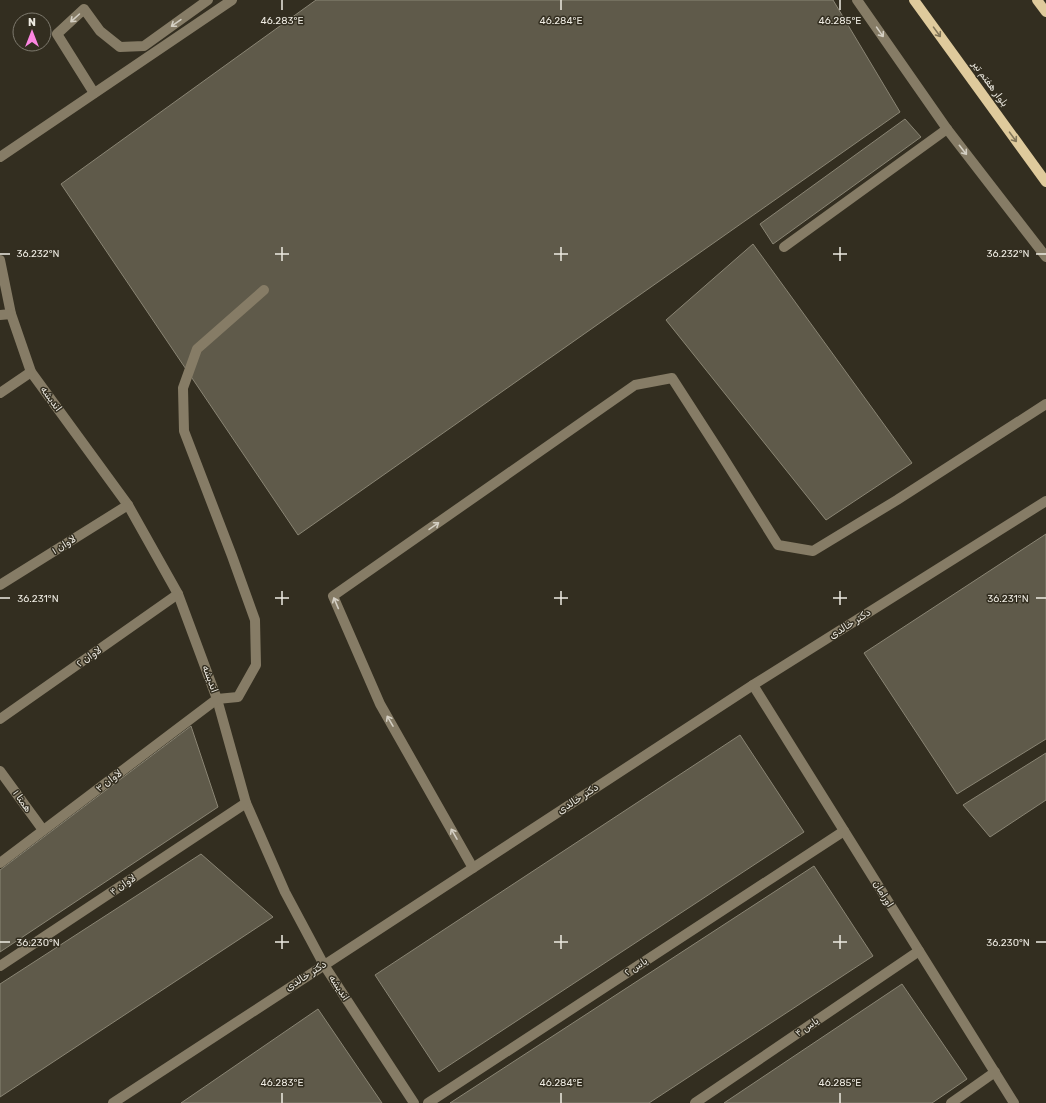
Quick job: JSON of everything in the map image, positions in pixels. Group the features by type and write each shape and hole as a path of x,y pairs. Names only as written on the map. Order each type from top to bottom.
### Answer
{"main road":[{"name":"بلوار هفتم تیر","path":"914,0 1046,182"},
{"path":"1037,0 1046,12"}],"street":[{"path":"94,93 56,34 84,9 100,31 120,47 144,46 208,0"},
{"path":"0,157 232,0"},
{"path":"858,0 947,129 1046,257"},
{"path":"784,247 947,129"},
{"name":"اندیشه","path":"0,260 11,314 31,372 128,505 178,594 218,699 246,803 285,892 324,965 414,1103"},
{"path":"218,699 238,697 256,665 255,620 184,431 183,388 197,349 264,290"},
{"path":"0,315 11,314"},
{"path":"0,393 31,372"},
{"path":"473,868 380,704 333,596 635,385 672,378 778,545 814,551 897,500 1046,404"},
{"name":"دکتر خالدی","path":"113,1103 753,685 1046,501"},
{"name":"لاوان ۱","path":"0,585 128,505"},
{"name":"لاوان ۲","path":"0,719 178,594"},
{"name":"اورامان","path":"753,685 1014,1103"},
{"name":"لاوان ۳","path":"0,863 218,699"},
{"name":"همتا ۱","path":"0,770 43,830"},
{"name":"لاوان ۴","path":"0,966 246,803"},
{"name":"یاس ۲","path":"428,1103 844,831"},
{"name":"یاس ۴","path":"695,1103 919,951"},
{"path":"951,1103 995,1072"}],"building":[{"path":"316,0 833,0 900,112 298,535 61,184"},
{"path":"905,119 921,137 773,244 760,224"},
{"path":"753,244 912,463 826,520 666,320"},
{"path":"1046,534 1046,739 957,794 864,653"},
{"path":"191,726 218,807 0,952 0,870"},
{"path":"740,735 804,832 439,1072 375,975"},
{"path":"1046,753 1046,800 990,837 963,805"},
{"path":"201,854 273,917 0,1097 0,984"},
{"path":"814,866 873,956 649,1103 450,1103"},
{"path":"902,984 967,1079 932,1103 724,1103"},
{"path":"318,1009 382,1103 181,1103"}]}
